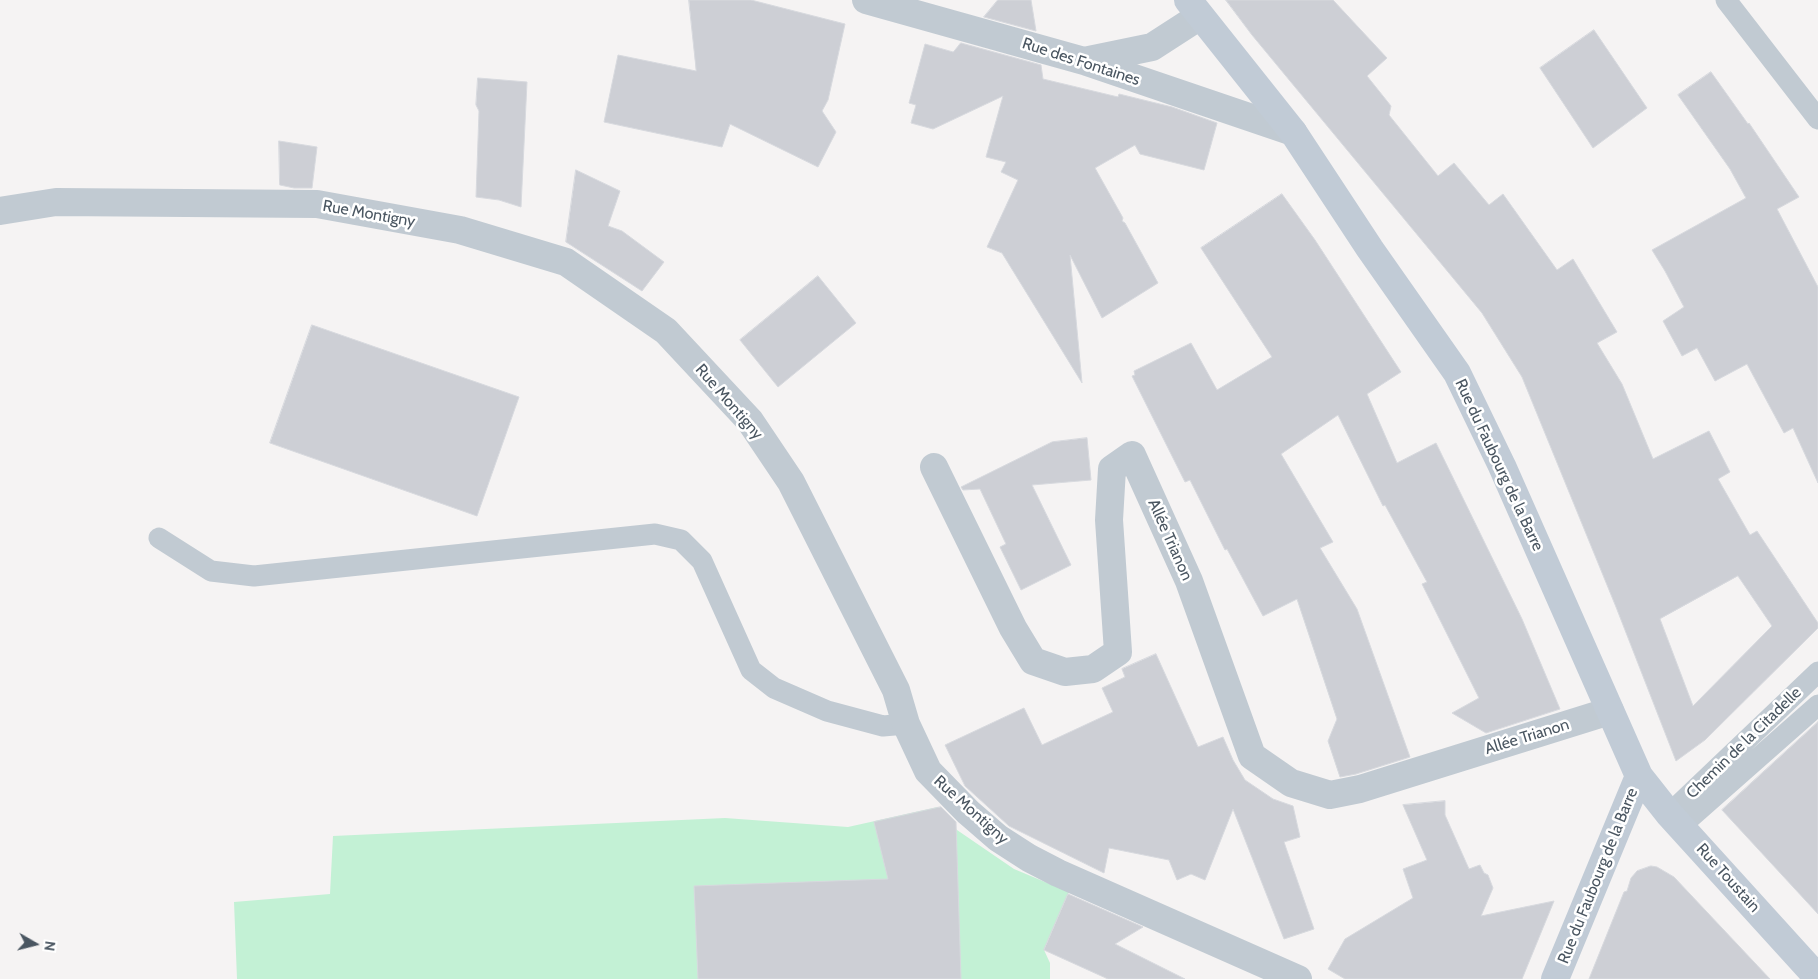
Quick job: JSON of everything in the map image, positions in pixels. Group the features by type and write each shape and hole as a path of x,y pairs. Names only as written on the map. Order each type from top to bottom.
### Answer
{"main road":[{"name":"Rue du Faubourg de la Barre","path":"1194,8 1293,132 1370,249 1457,372 1502,466 1639,776 1555,979"},
{"name":"Rue Toustain","path":"1639,776 1675,820 1818,978"}],"street":[{"name":"Rue des Fontaines","path":"866,0 1084,61 1293,132"},
{"path":"1084,61 1152,47 1194,8"},
{"name":"Rue Montigny","path":"0,211 56,202 317,204 460,230 566,262 666,331 750,421 791,482 896,690 906,724 928,770 968,812 998,838 1058,873 1298,979"},
{"name":"Allée Trianon","path":"934,466 1013,628 1033,661 1064,672 1093,669 1118,652 1110,520 1112,469 1132,455 1189,581 1252,756 1291,783 1330,795 1360,789 1610,712"}],"lane":[{"path":"1726,0 1818,119"},
{"path":"159,538 212,571 254,576 655,534 672,538 680,540 702,561 752,670 774,688 827,711 883,726 906,724"},
{"name":"Chemin de la Citadelle","path":"1675,820 1818,672"},
{"path":"1675,820 1818,705"}],"green space":[{"path":"938,807 957,830 1014,869 1069,892 1044,950 1050,963 1050,979 237,979 234,902 330,894 333,836 725,818 848,827"}],"building":[{"path":"689,0 751,0 845,24 828,100 822,111 836,132 818,167 730,124 722,147 604,122 618,55 696,71"},
{"path":"998,0 1031,0 1036,31 984,17"},
{"path":"1226,0 1333,0 1387,58 1367,76 1391,106 1389,115 1438,176 1454,163 1489,205 1503,194 1557,270 1573,259 1617,332 1597,343 1622,384 1653,459 1709,431 1730,472 1718,479 1750,535 1757,531 1818,623 1818,628 1705,740 1676,761 1616,607 1522,377 1482,313 1252,35","holes":["1738,576 1772,626 1693,706 1660,619"]},
{"path":"1594,30 1647,108 1593,148 1540,68"},
{"path":"961,43 1041,65 1043,79 1118,97 1119,94 1172,107 1217,123 1204,170 1140,154 1135,145 1095,168 1123,218 1122,221 1125,223 1158,283 1102,318 1070,255 1082,383 1002,253 987,247 1018,180 1001,172 1006,162 986,157 1003,96 933,129 911,123 916,105 909,103 925,44 953,52"},
{"path":"1711,72 1749,123 1799,197 1777,209 1818,287 1818,483 1793,428 1784,433 1747,364 1715,381 1697,348 1682,356 1663,321 1684,307 1652,250 1746,198 1730,169 1678,95"},
{"path":"478,78 527,82 521,207 499,200 476,197 479,111 476,105"},
{"path":"279,141 317,147 312,188 294,188 280,185"},
{"path":"576,170 620,191 608,226 622,231 664,262 642,291 566,242"},
{"path":"1282,194 1315,240 1401,372 1367,394 1397,463 1436,443 1522,619 1560,709 1486,733 1452,713 1479,698 1422,584 1427,582 1385,505 1383,506 1338,415 1281,454 1333,542 1320,548 1357,609 1410,757 1356,774 1340,777 1328,741 1337,719 1297,599 1263,616 1227,549 1225,550 1190,480 1185,482 1132,376 1135,375 1134,371 1191,343 1217,390 1272,357 1201,248"},
{"path":"818,276 856,323 778,387 740,340"},
{"path":"312,325 519,397 477,516 270,443"},
{"path":"1087,438 1091,480 1032,485 1071,565 1021,590 1000,547 1006,544 980,489 963,490 961,487 1052,442"},
{"path":"1156,654 1198,747 1223,737 1233,760 1245,780 1273,799 1293,806 1300,837 1284,842 1314,929 1284,939 1233,809 1205,880 1191,874 1177,880 1169,860 1109,848 1104,873 1009,826 965,786 945,745 1024,708 1042,745 1113,712 1102,688 1125,677 1122,669"},
{"path":"1818,722 1818,914 1722,810"},
{"path":"1445,801 1445,815 1469,869 1480,865 1484,873 1488,875 1493,888 1481,916 1554,901 1522,979 1345,979 1328,969 1345,939 1413,898 1403,869 1427,860 1403,805"},
{"path":"941,807 956,822 961,979 698,979 694,886 888,879 874,822"},
{"path":"1651,866 1657,867 1674,877 1770,979 1589,979 1631,878 1637,871"},
{"path":"1068,894 1143,927 1115,944 1185,979 1108,979 1044,950"}]}
